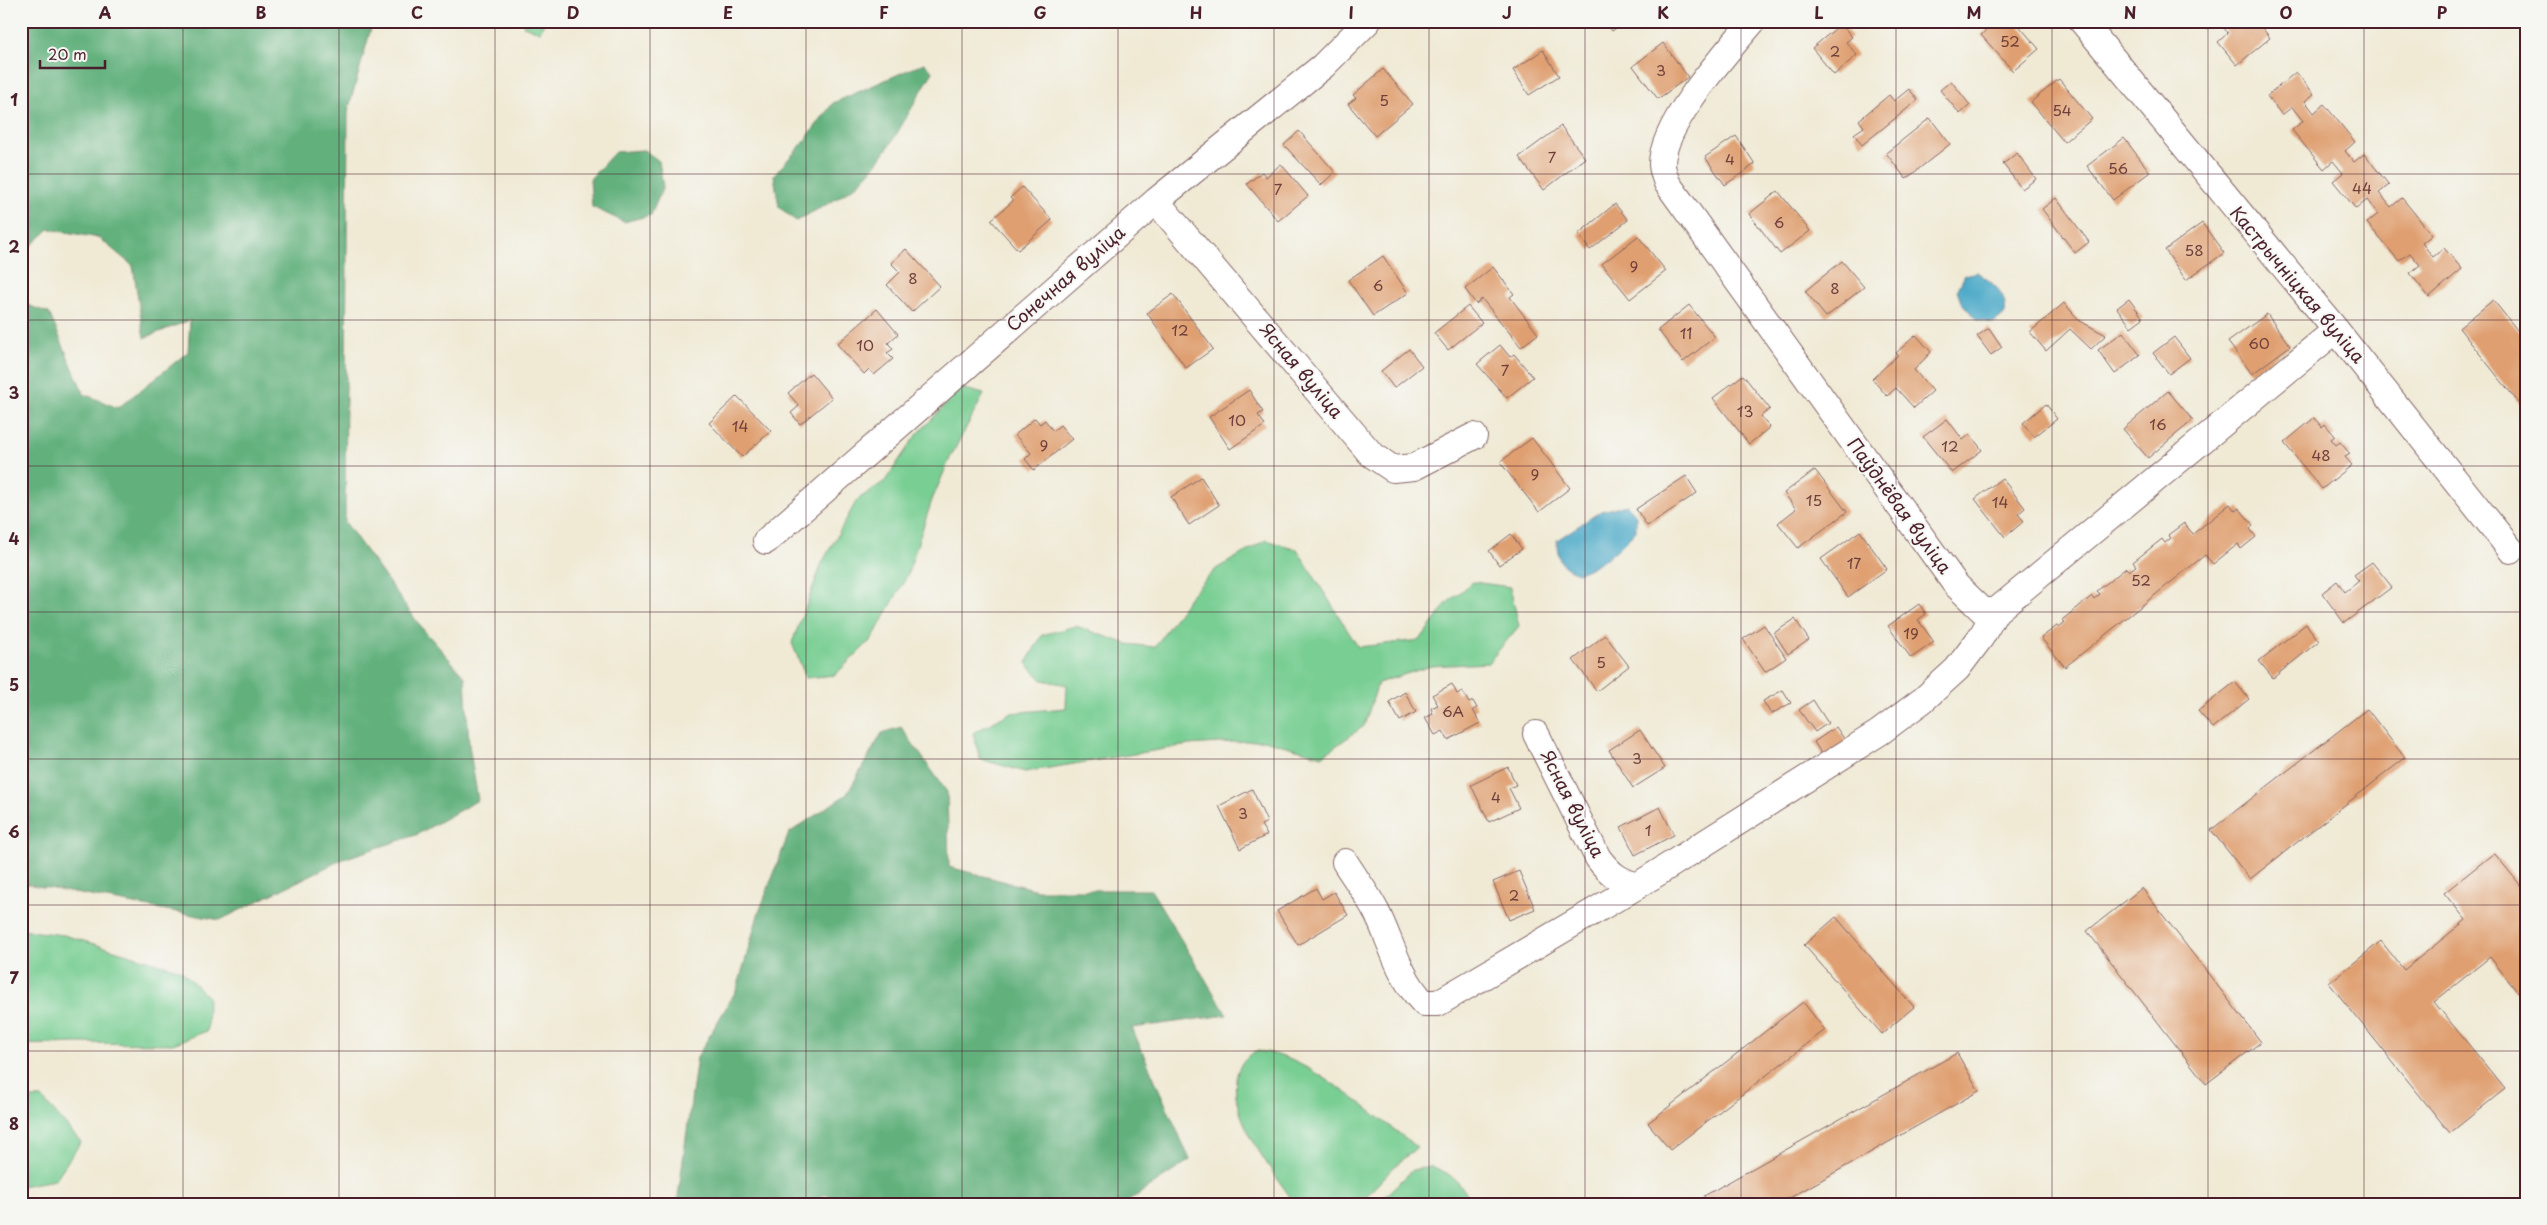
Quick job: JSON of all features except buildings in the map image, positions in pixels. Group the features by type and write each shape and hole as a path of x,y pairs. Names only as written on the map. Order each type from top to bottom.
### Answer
{"street":[{"name":"Сонечная вуліца","path":"766,541 1156,201 1323,66 1368,21"},
{"name":"Паўднёвая вуліца","path":"1753,21 1712,69 1670,133 1662,165 1667,183 1956,585 1983,610 1996,610"},
{"name":"Кастрычніцкая вуліца","path":"2082,21 2336,330 2510,550"},
{"name":"Ясная вуліца","path":"1156,201 1371,454 1393,469 1414,467 1474,436"},
{"path":"1345,862 1376,910 1392,951 1415,994 1424,1003 1438,1003 1637,886 1880,732 1923,700 1958,668 1981,637 1996,610 2336,330"},
{"name":"Ясная вуліца","path":"1536,734 1598,858 1609,873 1619,880 1637,886"}],"green space":[{"path":"21,21 373,21 348,111 345,522 421,627 465,677 469,745 478,800 416,835 343,859 220,920 21,883","holes":["49,229 99,238 133,266 144,338 190,320 188,352 118,408 84,394 49,313 27,305 22,254"]},
{"path":"525,21 545,21 540,32 523,26"},
{"path":"924,63 933,72 896,136 874,167 862,180 850,190 796,221 779,207 774,175 803,143 833,103"},
{"path":"644,150 659,161 663,187 651,215 624,222 592,207 590,179 615,152"},
{"path":"961,388 984,394 950,458 932,500 907,576 872,639 835,675 806,678 792,643 822,563 857,500 885,481 914,438"},
{"path":"1266,540 1297,549 1358,647 1420,640 1447,603 1473,582 1510,587 1519,626 1488,663 1431,666 1378,683 1364,726 1322,756 1264,740 1189,745 1025,772 980,759 973,733 1010,713 1066,708 1067,685 1042,680 1026,663 1042,635 1076,626 1127,644 1155,647 1190,596 1216,569"},
{"path":"901,727 947,792 949,867 1037,890 1151,890 1227,1015 1132,1028 1190,1160 1124,1204 840,1204 827,1194 803,1204 677,1204 697,1057 737,989 758,915 789,833 847,794 882,733"},
{"path":"21,930 64,935 181,970 208,997 207,1031 173,1044 76,1043 21,1045"},
{"path":"1258,1051 1278,1055 1299,1063 1320,1075 1362,1104 1417,1147 1393,1168 1359,1204 1295,1204 1249,1134 1236,1094 1237,1075 1245,1059"},
{"path":"21,1098 42,1098 81,1142 55,1180 21,1186"},
{"path":"1430,1166 1445,1172 1456,1180 1473,1204 1445,1201 1436,1204 1376,1204 1413,1170"}],"water":[{"path":"1977,272 1998,289 2004,300 2005,314 1993,323 1977,320 1961,302 1957,291 1965,275"},
{"path":"1627,505 1636,515 1636,531 1623,544 1603,561 1578,573 1563,565 1558,553 1557,540 1601,511"}]}
